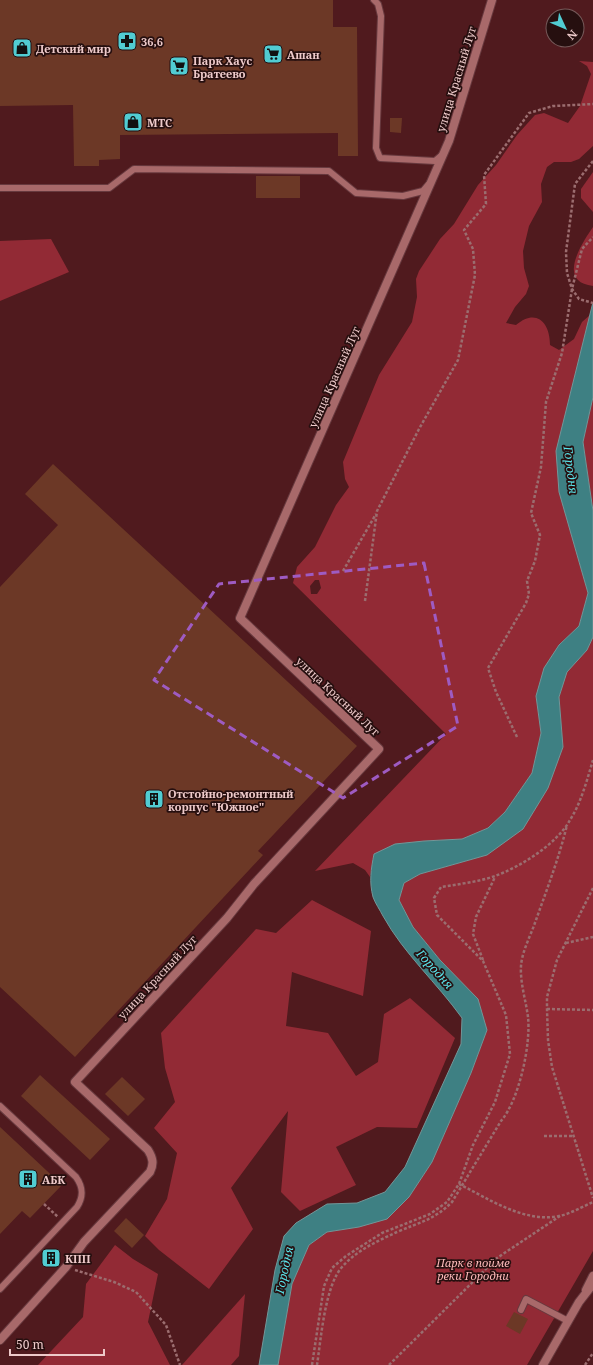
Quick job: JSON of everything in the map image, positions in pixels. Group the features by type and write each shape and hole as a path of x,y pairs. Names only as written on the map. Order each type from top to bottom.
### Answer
{"street":[{"name":"улица Красный Луг","path":"0,1340 66,1267 84,1242 150,1172 153,1161 148,1150 75,1082 227,918 254,884 379,749 240,618 434,179 449,141 492,0"},
{"path":"543,1365 593,1276"},
{"path":"579,1302 593,1284"}],"lane":[{"path":"374,0 378,4 381,16 376,148 380,158 435,161 443,154"},
{"path":"0,188 109,188 134,169 329,171 356,193 403,196 423,191 434,179"},
{"path":"0,1106 76,1177 80,1183 82,1191 81,1199 77,1207 0,1289"},
{"path":"521,1310 526,1299 568,1321"}],"path":[{"path":"343,571 377,512 419,429 458,360 475,275 473,249 464,230 486,204 484,175 529,113 553,106 593,104"},
{"path":"593,161 575,184 566,252 567,273 572,289 579,299 593,303"},
{"path":"517,737 496,692 488,668 526,603 529,594 527,581 535,561 540,535 531,513 542,467 546,402 562,353 572,289 582,249 593,237"},
{"path":"365,602 377,512"},
{"path":"317,1365 330,1289 334,1277 342,1266 352,1257 379,1241 433,1218 452,1202 501,1121 509,1111 517,1092 526,1047 528,1020 521,967 525,949 560,854 567,825 577,806 593,760"},
{"path":"483,961 438,915 434,898 441,887 473,882 495,876 517,866 549,845 567,825"},
{"path":"312,1365 324,1286 332,1268 346,1256 382,1233 430,1214 447,1202 459,1184 473,1145 495,1102 510,1054 506,1015 473,934 476,917 495,876"},
{"path":"593,888 566,943 552,976 547,996 548,1040 552,1068 593,1198"},
{"path":"566,943 593,937"},
{"path":"547,1009 593,1010"},
{"path":"544,1136 574,1136"},
{"path":"459,1184 514,1211 534,1218 560,1216"},
{"path":"389,1365 497,1258 560,1216 593,1202"},
{"path":"66,1267 114,1282 136,1292 166,1325 180,1365"},
{"path":"585,1365 593,1355"}],"highlighted area":[{"path":"424,563 458,726 343,798 154,680 219,584"}],"green space":[{"path":"579,61 593,62 593,146 579,159 571,162 554,162 547,167 541,184 542,202 529,226 523,251 524,268 529,286 526,294 515,307 506,323 516,325 523,320 530,318 540,320 545,324 548,330 550,345 559,350 574,339 582,322 590,315 575,380 575,546 588,593 579,626 559,645 536,696 541,733 532,773 505,812 488,828 462,839 424,841 374,854 370,877 365,870 353,863 315,871 446,734 293,583 297,567 315,547 336,505 349,487 345,479 343,462 379,375 412,322 417,297 416,279 419,271 440,239 454,224 478,185 496,165 517,135 535,115 544,113 568,123 580,106 591,74 587,66","holes":["315,580 319,580 321,588 317,594 311,594 310,586"]},
{"path":"593,172 593,212 581,198 581,189"},
{"path":"593,227 593,286 582,283 576,277 574,270 578,252"},
{"path":"51,239 69,272 0,301 0,241"},
{"path":"593,397 593,511 583,442"},
{"name":"Парк в пойме реки Городни","path":"593,637 593,1251 527,1365 278,1365 292,1284 309,1245 327,1232 359,1227 409,1197 432,1162 471,1073 487,1030 440,960 413,927 399,900 404,883 420,874 487,855 563,747 559,697 567,671 587,650"},
{"path":"312,900 371,931 363,996 292,972 286,1026 328,1033 356,1076 378,1062 384,1014 410,998 455,1038 417,1128 377,1127 336,1147 356,1185 300,1211 281,1192 288,1111 231,1188 253,1229 209,1289 159,1250 145,1236 167,1199 177,1153 154,1128 175,1102 165,1068 161,1033 256,929 276,933"},
{"path":"115,1245 133,1259 158,1274 148,1322 170,1365 38,1365 83,1317 86,1284"},
{"path":"245,1294 239,1356 231,1365 182,1365"}],"water":[{"name":"Городня","path":"593,302 593,397 583,442 593,511 593,637 587,650 567,672 559,697 563,747 548,788 523,829 487,855 420,874 404,883 399,900 413,927 440,960 478,999 487,1030 471,1073 432,1162 409,1197 387,1219 359,1227 327,1232 309,1245 292,1284 278,1365 259,1365 275,1270 284,1236 296,1223 327,1204 357,1203 385,1192 405,1167 461,1044 462,1018 391,930 373,897 371,870 374,854 395,844 462,839 488,828 505,812 532,773 541,733 536,696 544,668 559,645 579,626 588,593 559,492 556,451"}],"building":[{"name":"Парк Хаус Братеево","path":"0,0 333,0 333,27 357,27 358,156 338,156 338,133 120,135 120,159 99,160 99,166 74,166 73,105 0,106"},
{"path":"390,118 402,118 401,133 390,132"},
{"path":"256,176 300,176 300,198 256,198"},
{"name":"Отстойно-ремонтный корпус \"Южное\"","path":"53,464 357,746 258,851 263,855 75,1057 0,987 0,587 58,525 25,494"},
{"path":"40,1075 110,1139 90,1160 21,1096"},
{"path":"122,1077 145,1099 128,1116 105,1094"},
{"name":"АБК","path":"0,1127 62,1185 30,1218 22,1211 0,1234"},
{"path":"126,1218 144,1235 132,1248 114,1231"},
{"name":"КПП","path":"51,1250 60,1258 51,1267 43,1259"},
{"path":"514,1312 528,1319 520,1334 506,1326"}],"place":[{"name":"36,6","path":"127,41"},
{"name":"Детский мир","path":"22,48"},
{"name":"Ашан","path":"273,54"},
{"name":"Парк Хаус Братеево","path":"179,66"},
{"name":"МТС","path":"133,122"},
{"name":"Отстойно-ремонтный корпус \"Южное\"","path":"154,799"},
{"name":"АБК","path":"28,1179"},
{"name":"КПП","path":"51,1258"}]}
